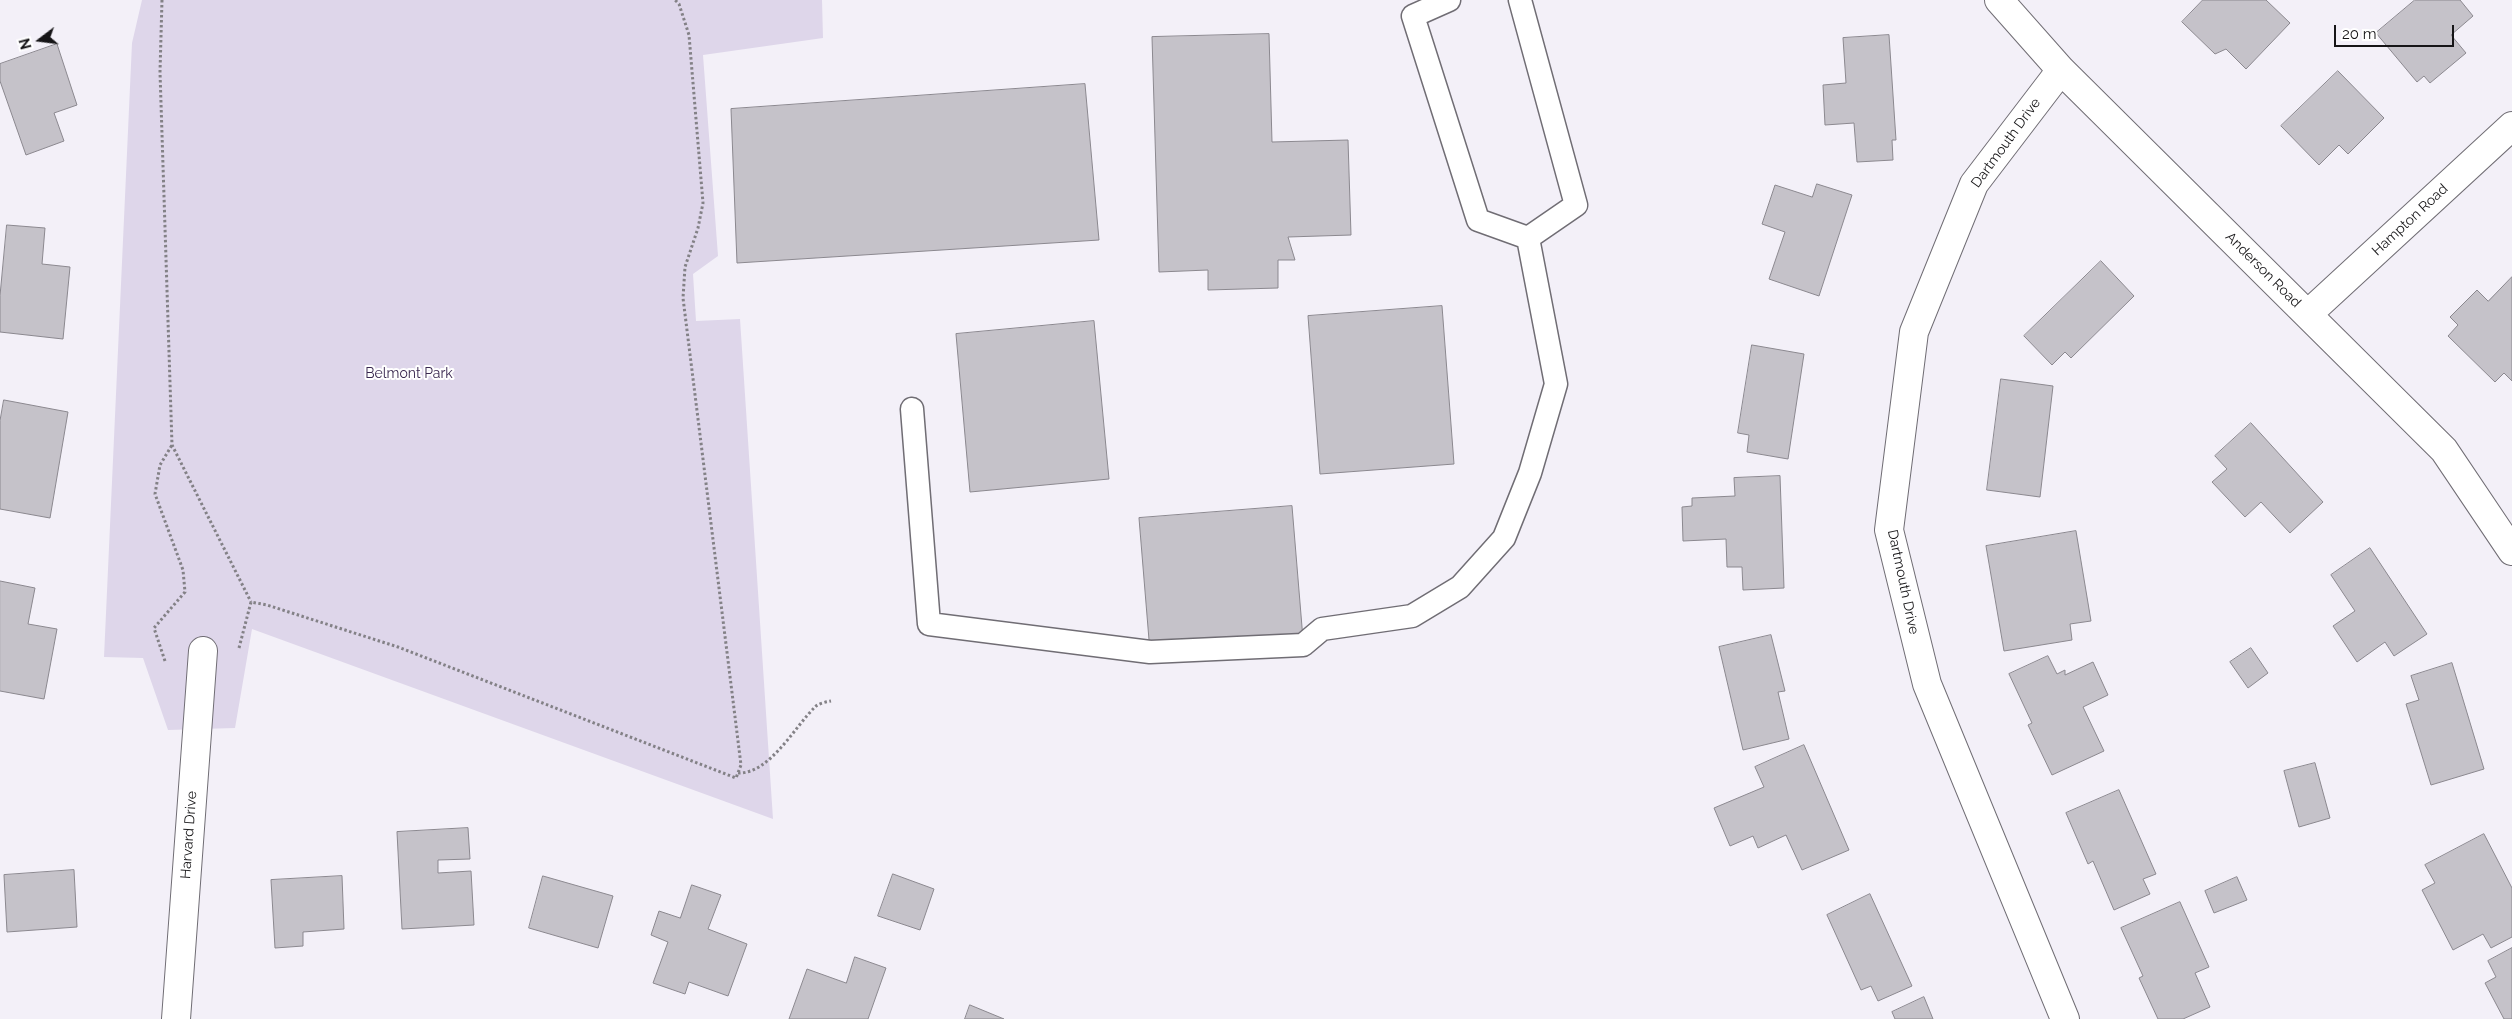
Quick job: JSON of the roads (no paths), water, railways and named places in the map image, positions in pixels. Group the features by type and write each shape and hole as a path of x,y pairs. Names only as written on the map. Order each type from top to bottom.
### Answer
{"street":[{"name":"Anderson Road","path":"2000,0 2061,70 2444,450 2512,551"},
{"name":"Dartmouth Drive","path":"2061,70 1974,184 1914,332 1890,530 1927,684 2065,1019"},
{"name":"Hampton Road","path":"2308,314 2512,126"},
{"name":"Harvard Drive","path":"176,1019 203,651"}],"lane":[{"path":"1449,0 1413,16 1478,220 1528,238"},
{"path":"1520,0 1576,205 1528,238"},
{"path":"912,409 929,624 1150,652 1303,646 1322,629 1412,616 1460,587 1504,538 1530,473 1556,384 1528,238"}],"park label":[{"name":"Belmont Park","path":"409,374"}]}
